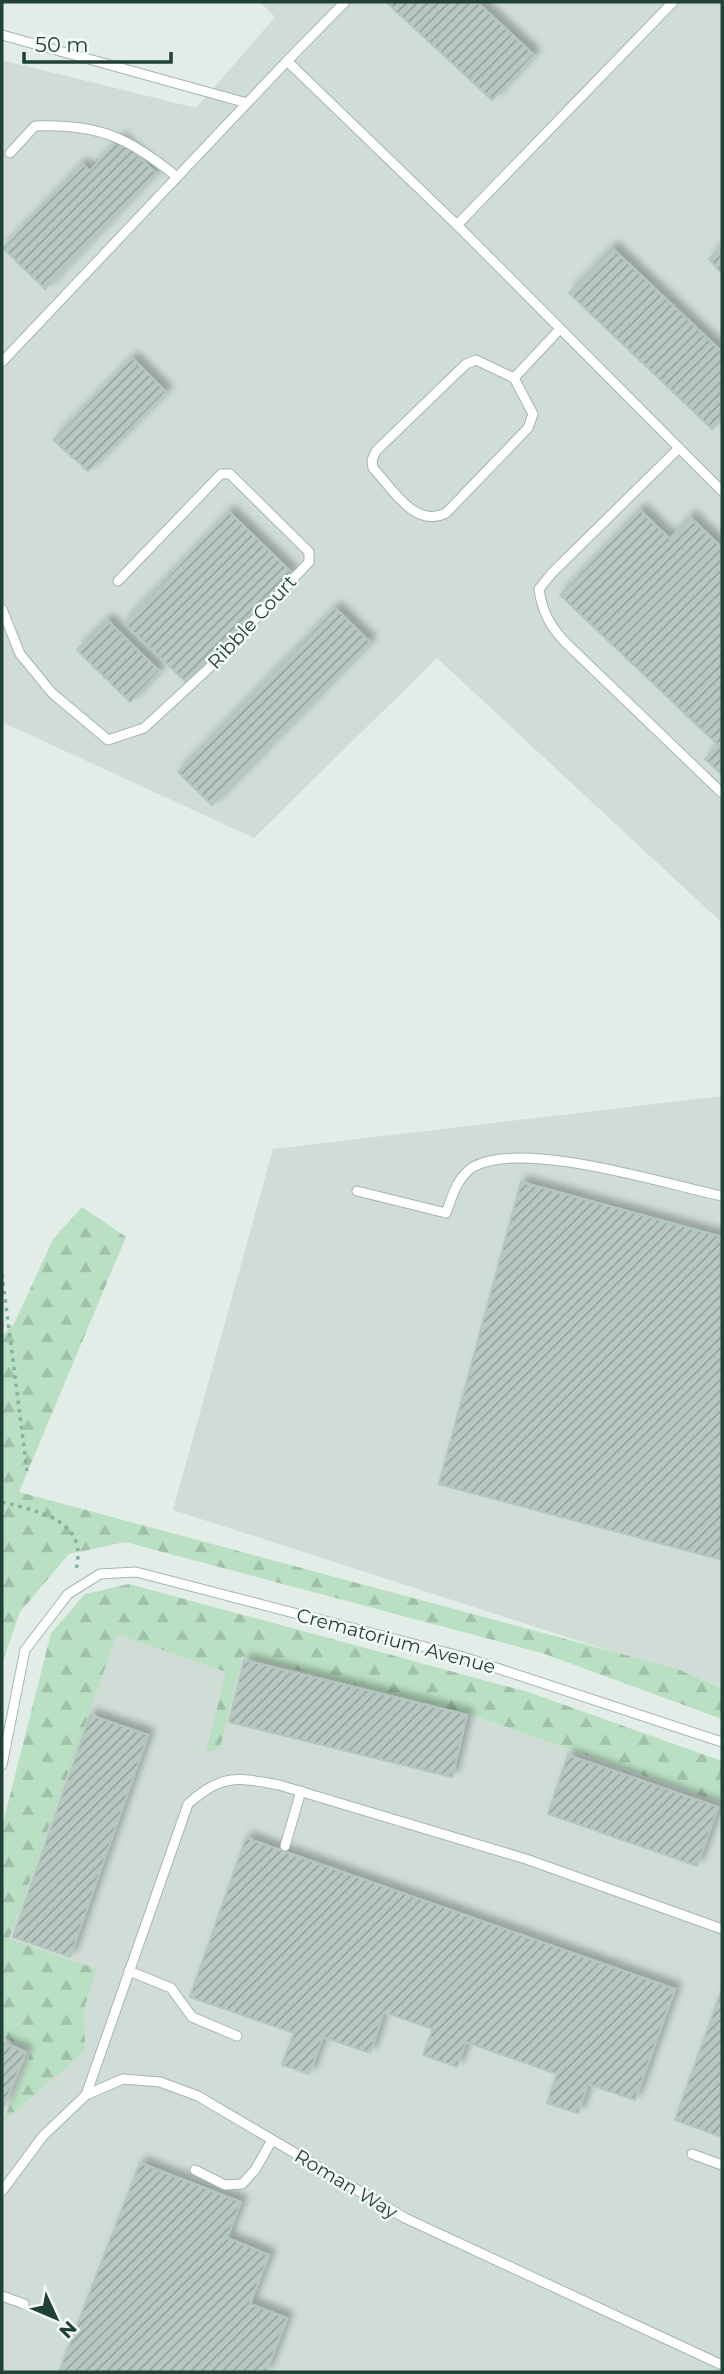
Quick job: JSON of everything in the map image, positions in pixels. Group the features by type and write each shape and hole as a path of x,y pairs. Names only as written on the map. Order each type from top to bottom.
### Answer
{"lane":[{"path":"2,362 345,2"},
{"path":"457,225 673,2"},
{"path":"2,35 247,103"},
{"path":"287,61 457,225 722,491"},
{"path":"10,153 35,126 103,132 141,147 177,177"},
{"path":"514,379 560,328"},
{"path":"477,360 514,379 533,415 528,428 446,513 437,518 415,514 373,468 372,460 376,451 466,364 477,360"},
{"path":"679,447 539,589 541,605 552,629 722,793"},
{"name":"Ribble Court","path":"2,609 20,654 44,684 108,740 144,728 208,669 309,562 309,552 230,474 220,474 118,581"},
{"path":"358,1191 446,1213 456,1186 473,1167 541,1156 722,1196"},
{"name":"Crematorium Avenue","path":"68,1594 100,1574 136,1572 460,1656 722,1742"},
{"path":"2,1765 25,1650 68,1594"},
{"path":"86,2095 188,1804 213,1784 240,1778 301,1791 526,1859 722,1929"},
{"path":"285,1846 301,1791"},
{"path":"129,1971 171,1988 192,2017 237,2036"},
{"name":"Roman Way","path":"2,2191 43,2136 86,2095 123,2079 160,2082 198,2096 405,2218 720,2364"},
{"path":"195,2170 225,2185 242,2184 255,2170 272,2140"},
{"path":"692,2154 722,2165"},
{"path":"2,2297 24,2304"},
{"path":"720,2364 722,2352"}],"path":[{"path":"2,1274 27,1471"},
{"path":"2,1502 50,1514 69,1528 77,1548 77,1557 68,1594"}],"shaded area":[{"path":"260,2 722,2 722,923 437,658 254,838 2,722 2,60 196,108 275,17"},
{"path":"722,1096 722,1687 173,1510 273,1149"},
{"path":"117,1610 243,1656 469,1714 722,1803 722,2372 2,2372 2,1877"}],"green space":[{"path":"82,1207 126,1237 19,1492 677,1669 722,1688 722,1719 542,1653 125,1542 69,1554 20,1612 2,1663 2,1336 15,1322 53,1239"},
{"path":"129,1584 528,1692 722,1761 722,1803 469,1714 242,1656 220,1748 206,1753 226,1672 117,1634 9,1939 97,1969 84,2009 85,2051 3,2122 32,2050 2,2037 2,1827 51,1633 85,1594"}],"building":[{"path":"386,2 477,2 534,55 492,100"},
{"path":"120,139 156,173 45,289 3,248 82,164 90,171"},
{"path":"722,246 722,274 709,259"},
{"path":"612,248 722,352 722,419 712,429 569,293"},
{"path":"132,358 166,392 88,471 53,440"},
{"path":"640,510 670,539 690,517 722,548 722,775 705,759 718,745 560,595"},
{"path":"229,512 292,573 187,683 124,623"},
{"path":"335,608 370,642 212,805 178,772"},
{"path":"107,620 159,671 130,702 77,650"},
{"path":"521,1182 722,1237 722,1560 439,1484"},
{"path":"244,1660 467,1715 452,1777 229,1722"},
{"path":"90,1715 148,1735 70,1957 13,1937"},
{"path":"568,1755 718,1807 697,1866 548,1814"},
{"path":"246,1838 675,1989 635,2100 588,2084 578,2113 547,2103 557,2074 466,2042 457,2067 423,2055 433,2029 384,2012 370,2053 323,2037 309,2074 282,2065 294,2033 190,1997"},
{"path":"722,1989 722,2137 675,2120"},
{"path":"2,2042 26,2052 2,2111"},
{"path":"140,2163 241,2202 227,2238 269,2255 250,2304 287,2318 266,2372 59,2372"}]}
